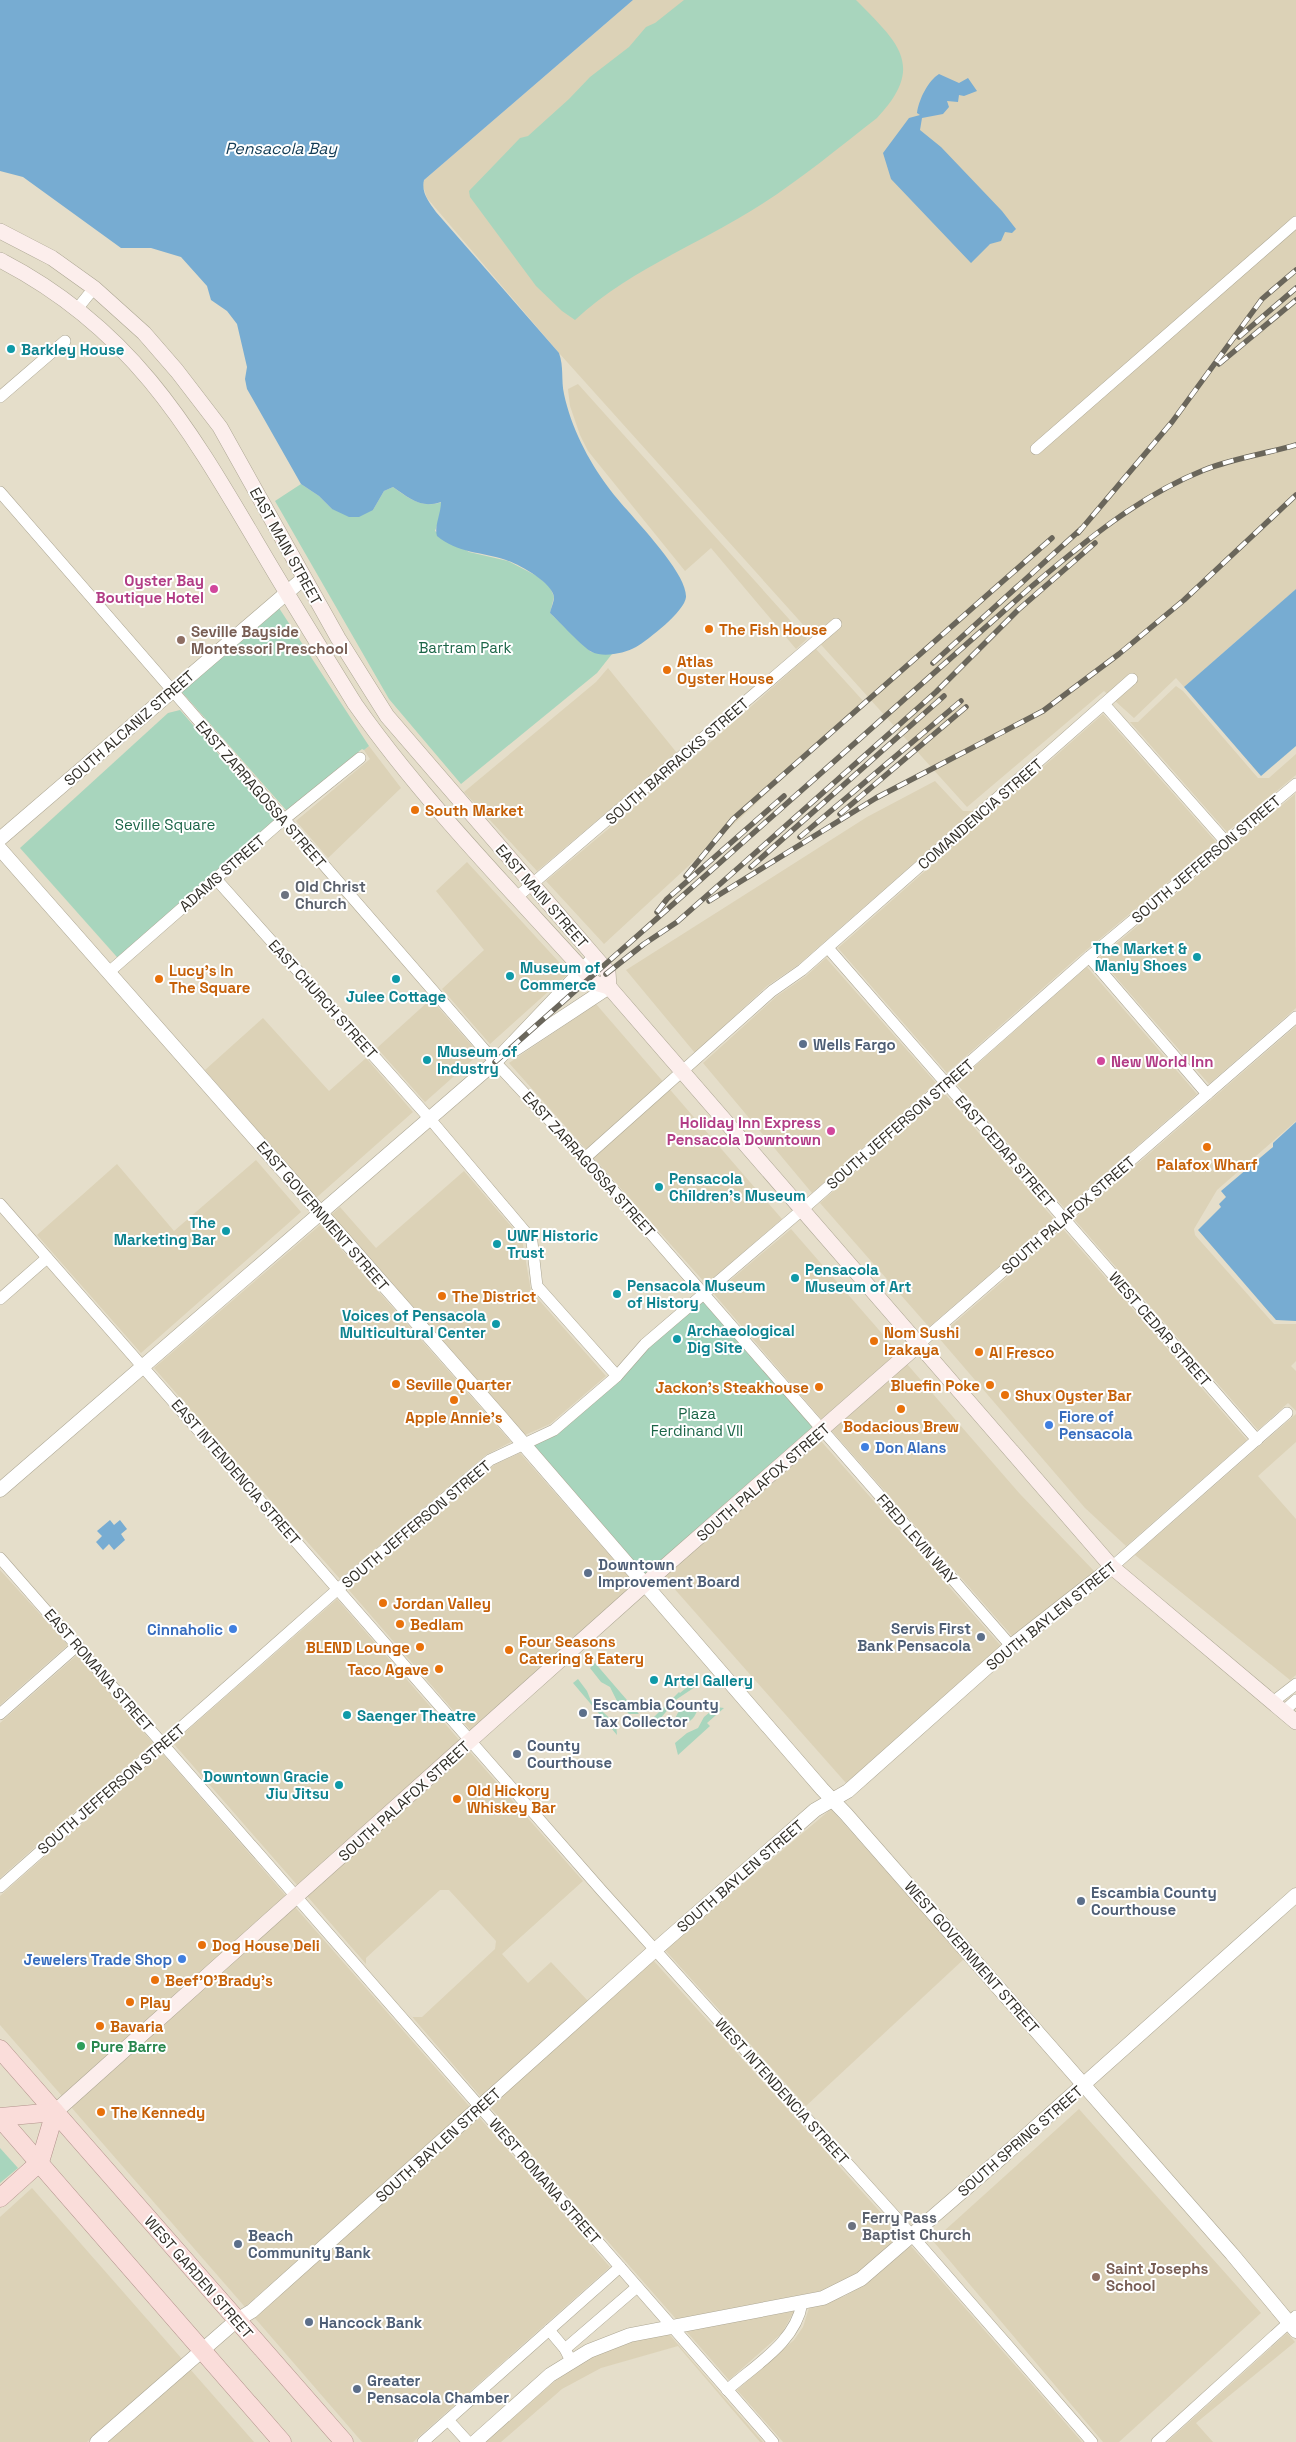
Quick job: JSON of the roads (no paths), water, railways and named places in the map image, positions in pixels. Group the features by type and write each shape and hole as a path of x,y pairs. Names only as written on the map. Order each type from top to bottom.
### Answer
{"main road":[{"name":"EAST MAIN STREET","path":"0,231 52,258 94,288 160,351 220,427 360,676 387,716 608,972 609,988 595,983 582,970 415,783 380,739 355,704 181,419 132,360 77,309 28,275 0,260"},
{"path":"609,988 684,1072 1112,1567 1296,1722"},
{"name":"SOUTH PALAFOX STREET","path":"55,2112 471,1742 645,1584 822,1431 919,1344"},
{"name":"WEST GARDEN STREET","path":"0,2050 344,2442"},
{"path":"0,2117 55,2112 40,2162 0,2198"},
{"path":"0,2117 282,2442"}],"street":[{"path":"1036,449 1296,222"},
{"path":"77,309 94,288"},
{"path":"0,397 65,341"},
{"name":"EAST ZARRAGOSSA STREET","path":"0,492 495,1062 585,1158 822,1431"},
{"name":"SOUTH ALCANIZ STREET","path":"0,839 304,578"},
{"name":"SOUTH BARRACKS STREET","path":"517,897 836,624"},
{"name":"COMANDENCIA STREET","path":"585,1158 684,1072 772,990 802,970 828,948 1132,679"},
{"path":"1104,704 1226,842"},
{"name":"ADAMS STREET","path":"109,972 360,758"},
{"name":"SOUTH JEFFERSON STREET","path":"0,1887 338,1589 490,1460 554,1430 616,1376 645,1344 803,1209 1089,957 1296,784"},
{"name":"EAST GOVERNMENT STREET","path":"0,848 645,1584"},
{"name":"EAST CHURCH STREET","path":"216,879 430,1119 528,1235 532,1242 537,1286 616,1376"},
{"name":"EAST CEDAR STREET","path":"828,948 1064,1219"},
{"path":"1089,957 1208,1094"},
{"path":"0,1490 495,1062 594,958"},
{"path":"495,1062 609,988"},
{"name":"SOUTH PALAFOX STREET","path":"919,1344 1296,1017"},
{"name":"EAST INTENDENCIA STREET","path":"0,1204 471,1742"},
{"name":"WEST CEDAR STREET","path":"1064,1219 1257,1440"},
{"path":"0,1299 47,1258"},
{"name":"SOUTH BAYLEN STREET","path":"97,2442 237,2320 252,2311 655,1950 815,1810 848,1791 1011,1646 1112,1567 1287,1413"},
{"name":"FRED LEVIN WAY","path":"822,1431 1011,1646"},
{"name":"EAST ROMANA STREET","path":"0,1558 296,1897"},
{"name":"WEST GOVERNMENT STREET","path":"645,1584 832,1800 1293,2323"},
{"path":"0,1714 78,1646"},
{"path":"1279,1706 1296,1684"},
{"path":"1279,1706 1296,1700"},
{"name":"WEST INTENDENCIA STREET","path":"471,1742 912,2236 1092,2442"},
{"name":"SOUTH SPRING STREET","path":"568,2356 589,2351 619,2338 802,2303 836,2292 861,2279 912,2236 1296,1895"},
{"name":"WEST ROMANA STREET","path":"296,1897 773,2442"},
{"path":"423,2442 620,2267"},
{"name":"SOUTH SPRING STREET","path":"475,2442 550,2376 637,2287"},
{"path":"727,2390 788,2337 796,2326 802,2303"},
{"path":"1157,2442 1293,2323"},
{"path":"548,2330 568,2356"},
{"path":"448,2420 468,2442"}],"water":[{"name":"Pensacola Bay","path":"0,0 633,0 424,180 423,185 426,197 436,212 559,353 567,406 587,454 616,498 654,541 677,572 684,586 686,597 684,603 673,617 657,632 636,647 614,654 597,654 583,645 550,613 554,597 542,580 512,562 461,549 437,536 436,528 441,502 434,504 421,503 393,487 384,491 373,510 359,517 349,517 332,509 319,496 301,484 247,389 245,379 247,367 237,324 227,311 211,300 207,286 181,257 151,248 121,248 23,177 0,171"},
{"path":"939,74 959,83 968,78 977,91 964,96 959,95 958,102 947,101 949,107 943,114 922,118 920,130 941,147 1002,211 1016,229 1012,233 1005,232 1001,241 990,244 971,263 891,179 883,153 909,118 920,115 917,113 922,96 931,81"},
{"path":"1296,589 1296,746 1261,776 1184,687"},
{"path":"1296,1122 1296,1321 1276,1320 1198,1230 1221,1207 1219,1204 1226,1197 1221,1191 1273,1147 1273,1143"},
{"path":"110,1520 114,1525 120,1520 127,1529 121,1534 125,1540 114,1550 109,1544 103,1550 96,1542 102,1536 97,1531"}],"railway":[{"path":"1078,533 1172,422 1262,299 1296,270"},
{"path":"1239,337 1296,288"},
{"path":"1219,364 1296,300"},
{"path":"495,1062 1071,553 1113,521 1180,481 1227,462 1296,445"},
{"path":"709,901 876,798 1043,711 1119,654 1184,600 1296,495"},
{"path":"933,663 1081,529"},
{"path":"686,876 733,819 1052,538"},
{"path":"606,974 644,944 677,922 936,692 1018,610 1095,543"},
{"path":"751,867 944,696"},
{"path":"800,837 961,701"},
{"path":"840,814 966,707"},
{"path":"657,912 667,899 784,796"}],"place":[{"name":"Barkley House","path":"11,349"},
{"name":"Oyster Bay Boutique Hotel","path":"214,589"},
{"name":"The Fish House","path":"709,629"},
{"name":"Seville Bayside Montessori Preschool","path":"181,640"},
{"name":"Atlas Oyster House","path":"667,670"},
{"name":"South Market","path":"415,810"},
{"name":"Old Christ Church","path":"285,895"},
{"name":"The Market & Manly Shoes","path":"1197,957"},
{"name":"Museum of Commerce","path":"510,976"},
{"name":"Lucy's In The Square","path":"159,979"},
{"name":"Julee Cottage","path":"396,979"},
{"name":"Wells Fargo","path":"803,1044"},
{"name":"Museum of Industry","path":"427,1060"},
{"name":"New World Inn","path":"1101,1061"},
{"name":"Holiday Inn Express Pensacola Downtown","path":"831,1131"},
{"name":"Palafox Wharf","path":"1207,1147"},
{"name":"Pensacola Children's Museum","path":"659,1187"},
{"name":"The Marketing Bar","path":"226,1231"},
{"name":"UWF Historic Trust","path":"497,1244"},
{"name":"Pensacola Museum of Art","path":"795,1278"},
{"name":"Pensacola Museum of History","path":"617,1294"},
{"name":"The District","path":"442,1296"},
{"name":"Voices of Pensacola Multicultural Center","path":"496,1324"},
{"name":"Archaeological Dig Site","path":"677,1339"},
{"name":"Nom Sushi Izakaya","path":"874,1341"},
{"name":"Al Fresco","path":"979,1352"},
{"name":"Seville Quarter","path":"396,1384"},
{"name":"Bluefin Poke","path":"990,1385"},
{"name":"Jackon's Steakhouse","path":"819,1387"},
{"name":"Shux Oyster Bar","path":"1005,1395"},
{"name":"Apple Annie's","path":"454,1400"},
{"name":"Bodacious Brew","path":"901,1409"},
{"name":"Fiore of Pensacola","path":"1049,1425"},
{"name":"Don Alans","path":"865,1447"},
{"name":"Downtown Improvement Board","path":"588,1573"},
{"name":"Jordan Valley","path":"383,1603"},
{"name":"Bedlam","path":"400,1624"},
{"name":"Cinnaholic","path":"233,1629"},
{"name":"Servis First Bank Pensacola","path":"981,1637"},
{"name":"BLEND Lounge","path":"420,1647"},
{"name":"Four Seasons Catering & Eatery","path":"509,1650"},
{"name":"Taco Agave","path":"439,1669"},
{"name":"Artel Gallery","path":"654,1680"},
{"name":"Escambia County Tax Collector","path":"583,1713"},
{"name":"Saenger Theatre","path":"347,1715"},
{"name":"County Courthouse","path":"517,1754"},
{"name":"Downtown Gracie Jiu Jitsu","path":"339,1785"},
{"name":"Old Hickory Whiskey Bar","path":"457,1799"},
{"name":"Escambia County Courthouse","path":"1081,1901"},
{"name":"Dog House Deli","path":"202,1945"},
{"name":"Jewelers Trade Shop","path":"182,1959"},
{"name":"Beef'O'Brady's","path":"155,1980"},
{"name":"Play","path":"130,2002"},
{"name":"Bavaria","path":"100,2026"},
{"name":"Pure Barre","path":"81,2046"},
{"name":"The Kennedy","path":"101,2112"},
{"name":"Ferry Pass Baptist Church","path":"852,2226"},
{"name":"Beach Community Bank","path":"238,2244"},
{"name":"Saint Josephs School","path":"1096,2277"},
{"name":"Hancock Bank","path":"309,2322"},
{"name":"Greater Pensacola Chamber","path":"357,2389"}],"park label":[{"name":"Bartram Park","path":"465,647"},
{"name":"Seville Square","path":"165,824"},
{"name":"Plaza Ferdinand VII","path":"697,1422"}]}
